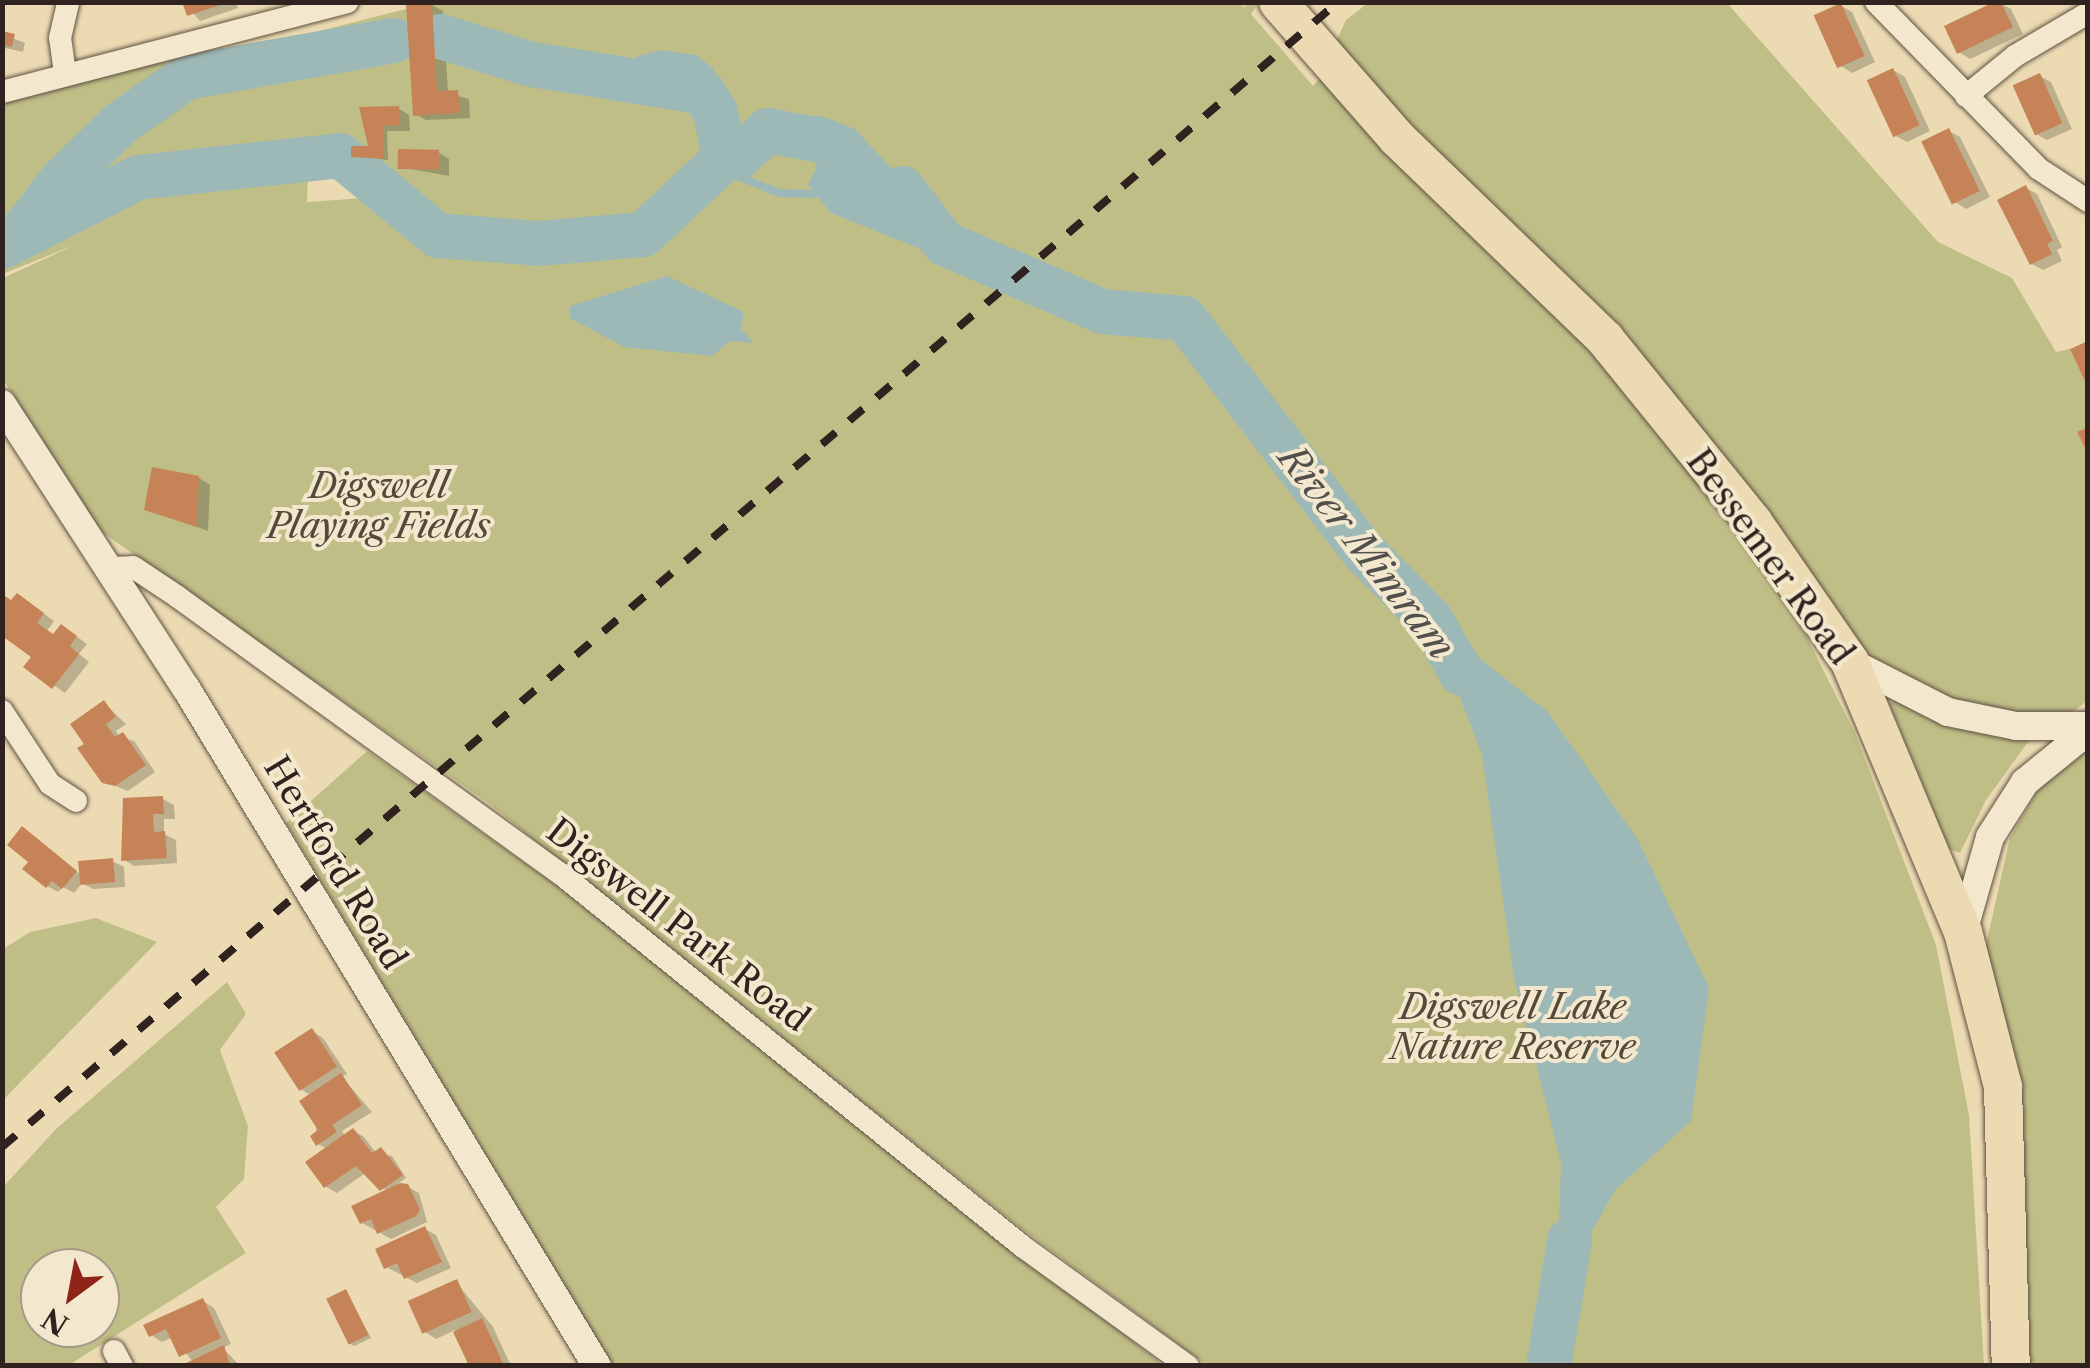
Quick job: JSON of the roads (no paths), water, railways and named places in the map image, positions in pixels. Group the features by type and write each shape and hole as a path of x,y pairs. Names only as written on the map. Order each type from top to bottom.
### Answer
{"main road":[{"name":"Bessemer Road","path":"1278,2 1396,138 1605,339 1753,522 1850,662 1963,932 2003,1087 2011,1366"}],"street":[{"path":"65,73 60,38 68,2"},
{"path":"2,92 347,2"},
{"path":"1876,2 2039,169 2088,201"},
{"path":"1966,96 2088,13"},
{"name":"Hertford Road","path":"2,404 110,568 597,1366"},
{"name":"Digswell Park Road","path":"110,568 133,567 178,597 561,874 1022,1246 1188,1366"},
{"path":"1850,662 1948,712 2016,726 2088,728"},
{"path":"2,711 50,784 76,801"},
{"path":"1963,932 1990,837 2025,782 2088,728"}],"water":[{"path":"660,50 696,55 713,68 724,105 715,112 706,103 609,87 611,78 638,56"},
{"path":"821,116 855,129 941,222 923,250 831,213 808,185 817,166 807,153 764,131 788,118"},
{"path":"667,276 744,312 741,329 754,343 730,341 712,356 624,347 570,318 570,306"},
{"path":"1430,619 1548,712 1638,840 1709,988 1691,1121 1615,1190 1556,1296 1561,1163 1514,977 1482,755"}],"waterway":[{"name":"River Mimram","path":"440,36 531,64 703,92 715,112 724,158"},
{"name":"River Mimram","path":"25,227 62,179 121,122 186,77 394,40"},
{"name":"River Mimram","path":"2,246 138,177 340,155 437,235 538,243 643,234 724,158 738,157 767,130 826,141"},
{"path":"724,158 727,172 779,193 815,194"},
{"name":"River Mimram","path":"902,188 944,243 1102,311 1184,318 1362,550 1430,619 1461,673"},
{"name":"River Mimram","path":"1548,1366 1569,1240"}],"railway":[{"path":"2,1147 1338,2"}],"park label":[{"name":"Digswell Playing Fields","path":"379,506"},
{"name":"Digswell Lake Nature Reserve","path":"1513,1027"}]}
